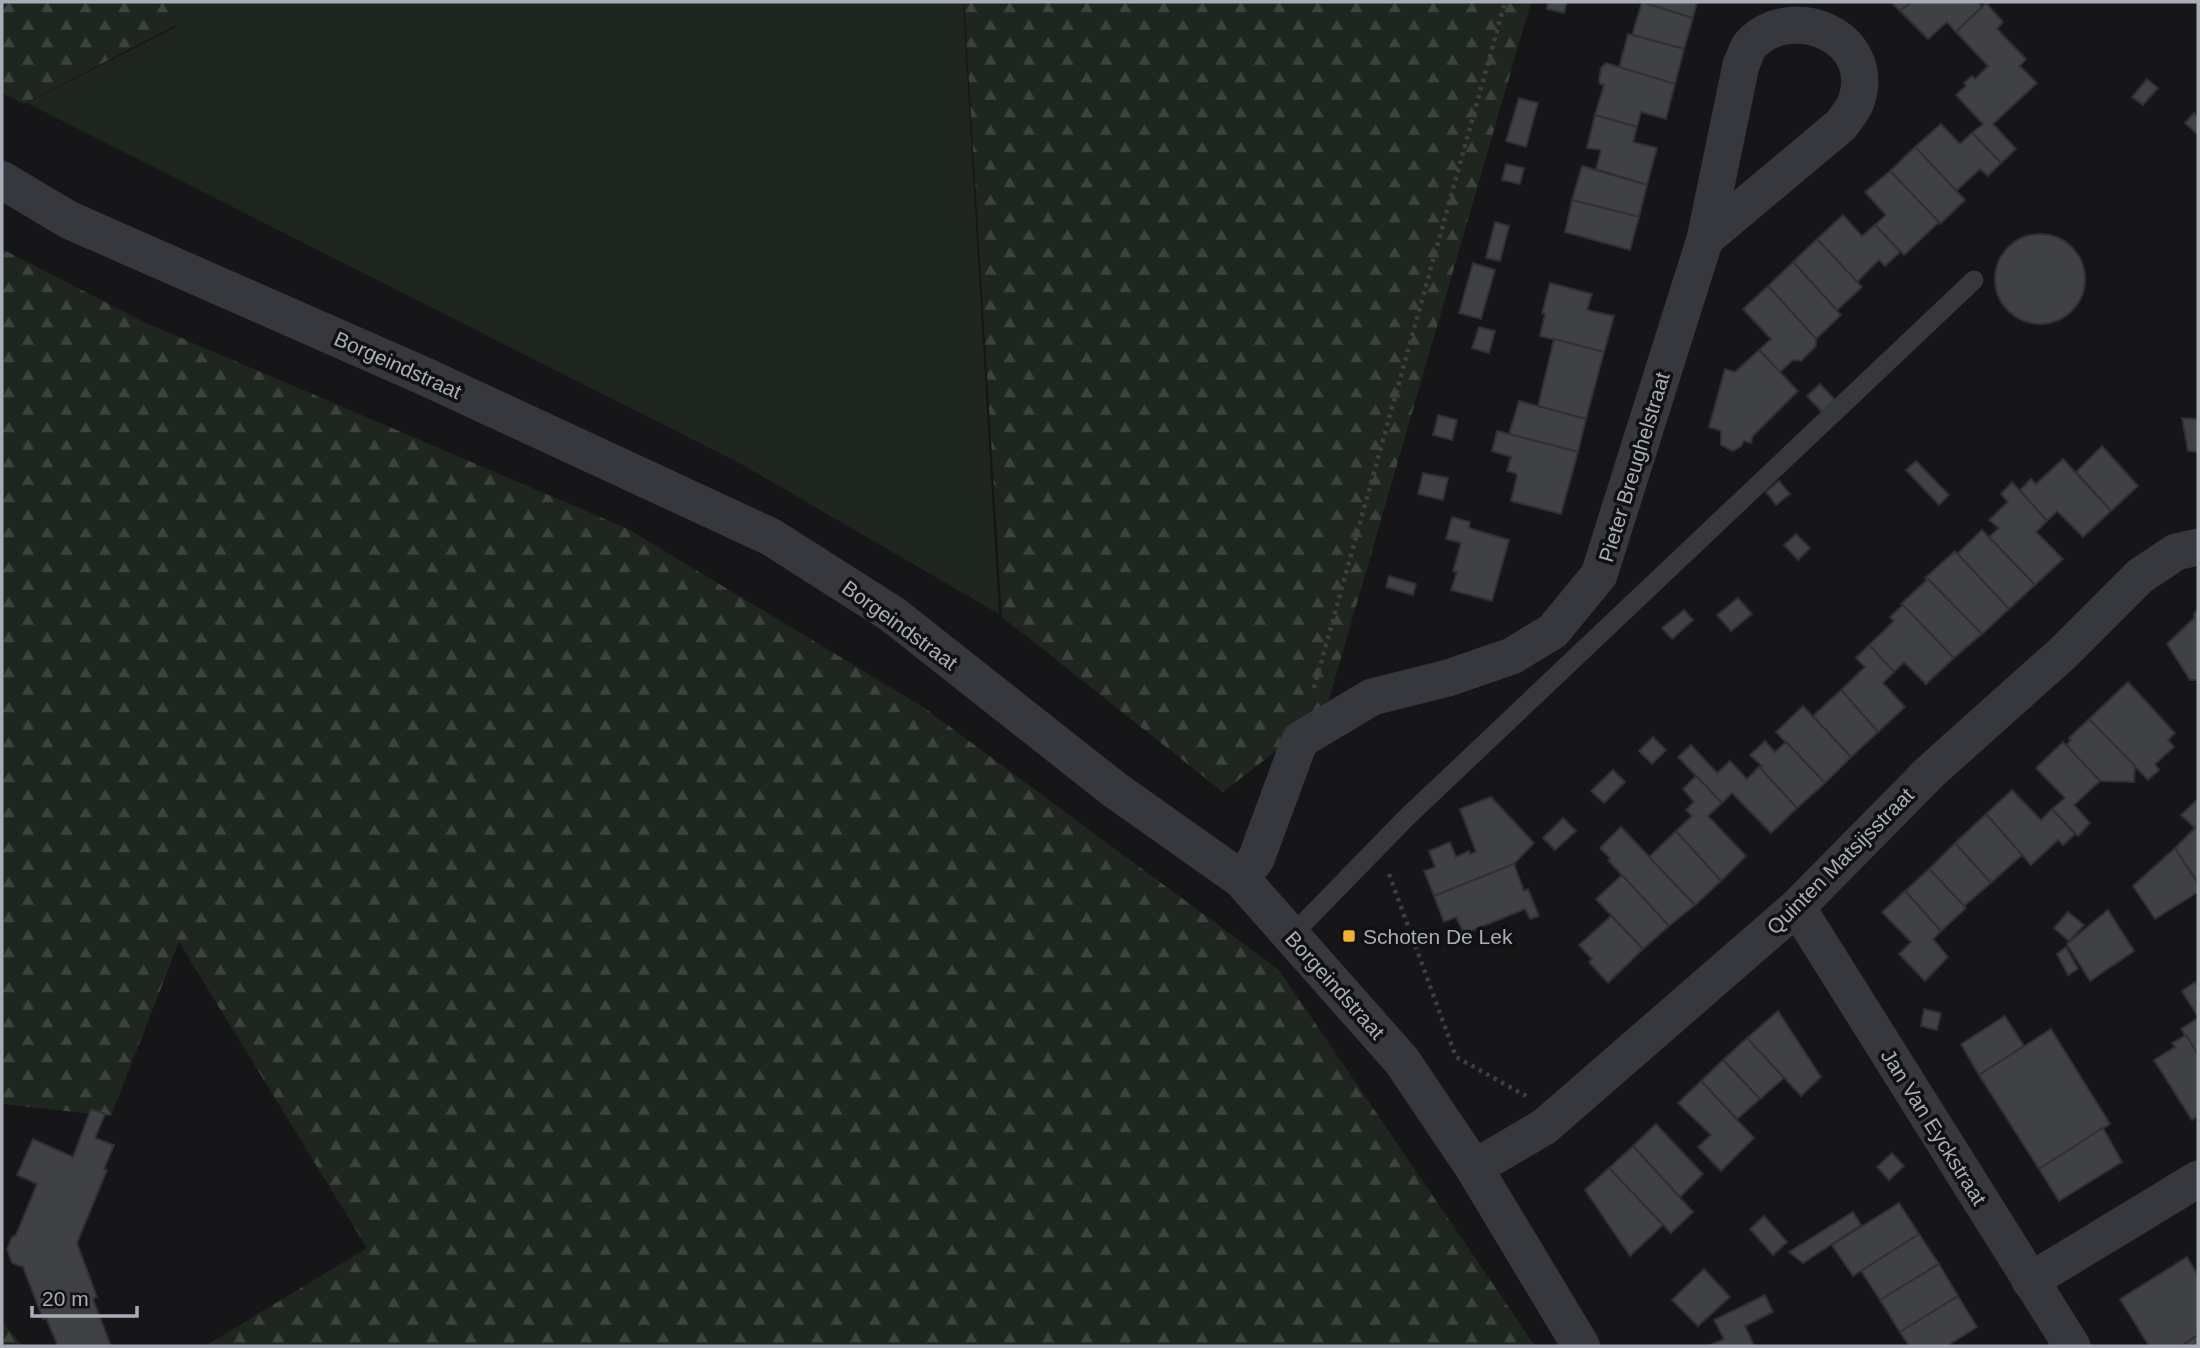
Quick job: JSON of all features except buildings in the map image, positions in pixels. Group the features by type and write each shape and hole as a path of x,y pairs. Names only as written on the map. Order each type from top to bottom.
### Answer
{"street":[{"name":"Pieter Breughelstraat","path":"1300,740 1372,697 1448,678 1512,656 1553,631 1599,575 1705,239 1741,65 1749,47 1762,32 1778,23 1811,21 1831,29 1845,41 1858,63 1860,81 1855,104 1841,125 1705,239"},
{"name":"Borgeindstraat","path":"2,180 69,220 426,377 771,537 891,614 1115,790 1241,879 1402,1061 1474,1168 1581,1346"},
{"name":"Quinten Matsijsstraat","path":"1474,1168 1544,1127 1797,907 1930,772 2063,653 2140,576 2176,552 2198,547"},
{"path":"1241,879 1256,859 1300,740"},
{"name":"Jan Van Eyckstraat","path":"1797,907 2072,1346"},
{"path":"2030,1281 2198,1179"}],"lane":[{"path":"1291,936 1379,846 1974,280"}],"path":[{"path":"1300,740 1505,2"},
{"path":"1379,846 1456,1057 1525,1095 1544,1127"}],"green space":[{"path":"2,2 162,2 176,25 24,104 2,93"},
{"path":"161,2 963,2 999,614 741,464 27,103 176,27"},
{"path":"964,2 1531,2 1325,713 1223,792 1002,617"},
{"path":"2,249 144,322 628,529 923,707 1279,970 1535,1346 205,1346 367,1248 179,942 111,1116 2,1104"},
{"path":"2,1322 23,1346 2,1346"}],"place":[{"name":"Schoten De Lek","path":"1349,936"}]}
